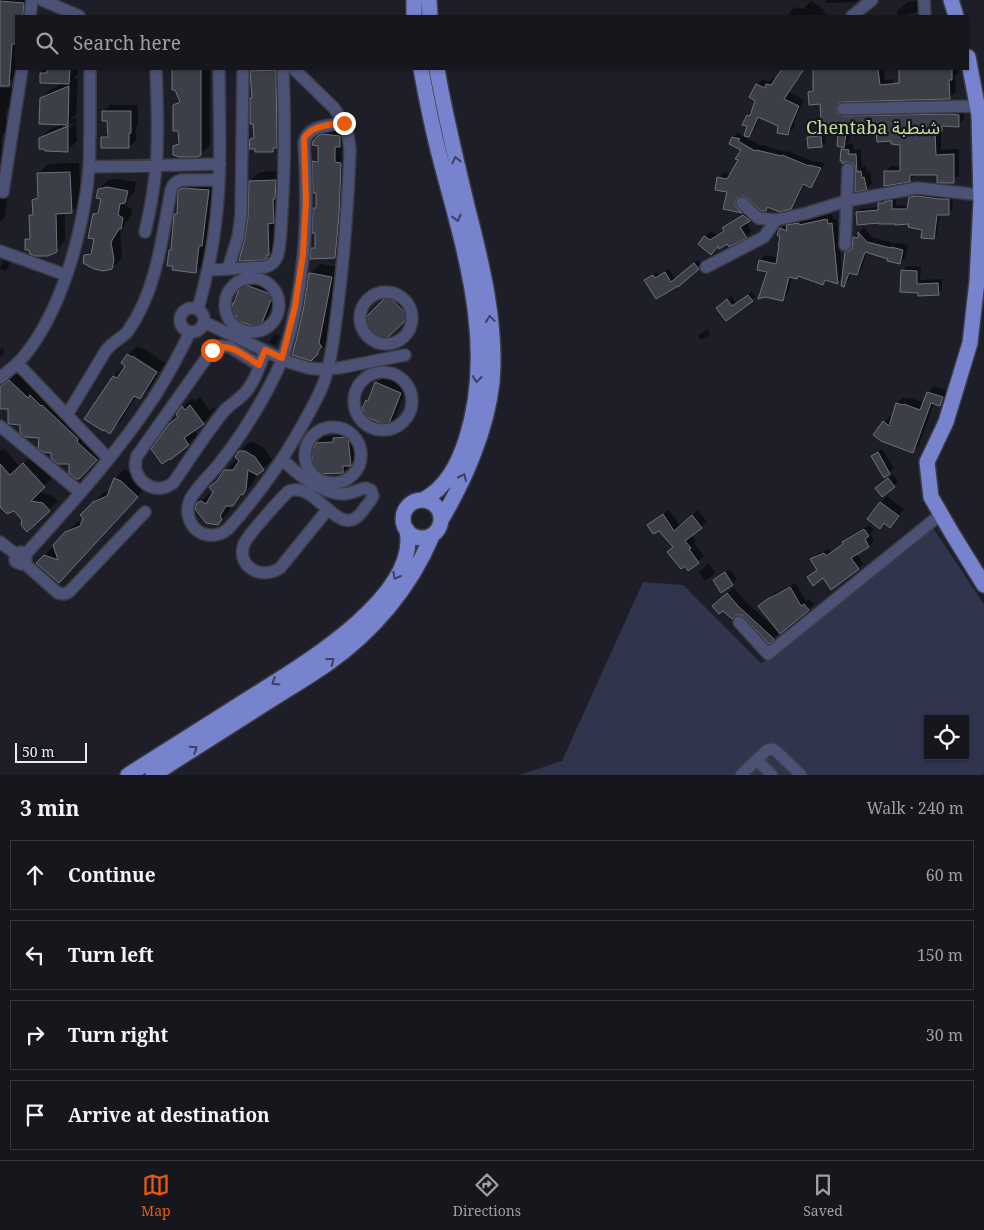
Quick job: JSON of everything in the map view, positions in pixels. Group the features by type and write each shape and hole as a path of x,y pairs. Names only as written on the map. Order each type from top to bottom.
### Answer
{"main road":[{"path":"414,0 414,15"},
{"path":"429,0 430,15"},
{"path":"951,0 956,15"},
{"path":"969,62 978,106 981,195 977,281 970,343 946,422 927,462 931,497 940,515 984,585"},
{"path":"421,70 439,152 466,254 477,332 478,362 476,392 471,420 458,459 443,485 423,500 413,502 408,506 403,516 403,522 412,535 418,538 432,536"},
{"path":"437,70 479,251 493,350 492,384 480,432 464,477 441,520"},
{"path":"153,775 311,675 345,650 376,622 400,593 418,566 432,536 440,526 441,514 434,504 423,500"},
{"path":"128,775 301,666 351,628 382,598 395,579 408,552 407,530"}],"street":[{"path":"30,15 32,0"},
{"path":"42,0 77,15"},
{"path":"853,15 872,0"},
{"path":"924,0 925,15"},
{"path":"4,192 22,70"},
{"path":"0,378 28,350 46,322 66,276 81,222 89,167 90,70"},
{"path":"145,232 156,166 156,70"},
{"path":"198,309 208,270 216,217 220,164 219,70"},
{"path":"228,269 237,243 241,216 243,70"},
{"path":"208,270 266,267 273,263 277,256 284,179 283,70"},
{"path":"295,70 334,108 344,123 350,149 342,273 328,369 324,384 317,398 282,459 256,498 224,532 209,535 199,532 192,524 188,515 190,499 224,457 251,418 282,358 295,307 303,254 306,201 304,138 313,129 344,123"},
{"path":"843,109 978,106"},
{"path":"89,167 220,164"},
{"path":"845,245 848,169"},
{"path":"67,415 105,352 112,343 127,332 142,306 158,262 171,190 174,184 179,180 219,180"},
{"path":"742,203 758,218 776,220 846,201 917,188 981,195"},
{"path":"706,267 764,237 776,220"},
{"path":"0,251 66,276"},
{"path":"256,278 265,282 277,296 279,306 277,316 267,327 258,331 238,332 227,314 228,294 237,283 246,279 256,278"},
{"path":"386,291 396,293 410,307 412,317 410,327 406,336 398,342 393,344 373,342 361,326 359,317 362,307 367,299 376,293 386,291"},
{"path":"189,308 198,309 204,317 204,322 199,330 190,332 182,327 180,323 181,313 189,308"},
{"path":"204,322 238,332 265,350 308,368 339,368 402,356"},
{"path":"22,557 80,492 139,419 154,398 190,332"},
{"path":"393,375 402,356 398,342"},
{"path":"259,365 230,347 220,346 212,350 137,456 136,472 142,480 151,486 162,489 172,482 229,406 248,390 253,381 265,350"},
{"path":"17,363 108,458"},
{"path":"377,373 393,375 403,380 409,389 411,395 410,411 396,427 385,430 369,427 355,411 356,389 367,377 377,373"},
{"path":"351,434 361,420"},
{"path":"0,426 80,492"},
{"path":"332,427 342,428 351,434 358,442 360,452 360,462 355,472 347,479 337,482 327,482 317,478 310,470 306,460 306,450 310,440 317,432 332,427"},
{"path":"282,459 304,477 331,492 343,494 366,488 372,493 371,500 356,519 347,521 342,520 304,490 289,491 247,539 243,550 248,566 264,574 280,568 328,509"},
{"path":"0,542 22,557 56,592 66,594 145,512"},
{"path":"739,622 768,654 940,515"},
{"path":"741,775 770,749 775,750 801,775"},
{"path":"757,760 772,775"}],"shaded area":[{"path":"933,528 984,604 984,773 982,775 519,775 562,761 643,582 683,585 761,663 768,660"}],"building":[{"path":"0,1 24,3 23,15 15,15 15,44 12,44 9,86 0,86"},
{"path":"47,70 70,70 69,84 40,83 40,73 47,73"},
{"path":"172,70 201,70 201,155 197,157 173,155 173,146 179,144 178,131 173,131 173,105 180,102 175,90 172,90"},
{"path":"276,70 277,148 273,148 273,152 255,152 255,149 249,149 250,139 254,138 253,124 250,124 250,98 252,98 250,71"},
{"path":"781,70 803,70 784,99 799,106 788,135 777,133 778,126 758,117 749,137 744,136 747,126 742,125 747,115 750,116 755,101 749,97 756,84 765,88 766,84 771,85"},
{"path":"813,70 878,70 880,85 899,83 899,70 952,70 952,80 949,80 950,99 843,102 839,103 836,109 837,113 843,116 959,115 959,127 942,126 942,131 935,131 936,155 954,154 954,183 937,183 937,175 910,175 910,182 884,186 884,171 900,171 900,145 891,144 891,141 877,142 876,132 846,134 844,148 837,146 838,134 822,135 820,104 809,105 808,92 813,91"},
{"path":"69,86 68,125 39,124 40,98"},
{"path":"102,111 131,111 129,148 101,148 101,137 108,137 107,121 102,121"},
{"path":"68,126 68,152 39,149 39,138"},
{"path":"322,134 340,136 340,147 335,147 335,162 341,163 335,258 310,259 311,248 315,248 315,233 312,233 313,208 316,208 316,193 313,193 312,161 318,162 318,146 312,145 313,141"},
{"path":"821,136 822,147 808,148 807,137"},
{"path":"732,137 740,139 738,141 755,151 782,155 809,166 821,168 811,188 803,184 791,209 780,212 767,207 766,211 761,211 743,196 737,198 735,202 735,206 742,213 723,209 727,192 715,190 717,177 727,179 738,160 735,159 741,150 729,144"},
{"path":"841,149 849,150 848,154 856,154 857,172 861,171 867,190 855,192 855,166 849,162 842,164 842,161 840,161"},
{"path":"70,172 72,213 56,214 57,252 48,256 30,254 29,250 25,250 25,239 30,239 29,215 33,215 32,200 38,198 37,173"},
{"path":"276,180 275,199 273,199 274,223 268,224 269,255 264,260 239,261 248,216 249,181"},
{"path":"107,187 128,191 125,203 120,204 118,215 123,218 121,229 119,229 111,242 114,260 112,269 103,271 83,263 84,255 91,254 94,239 88,238 93,214 98,213 101,199 96,198 98,189"},
{"path":"183,188 209,190 202,246 199,246 196,273 172,270 173,266 167,266 169,250 171,250 174,214 177,214 178,192"},
{"path":"909,197 949,199 949,215 937,215 934,239 921,238 922,230 908,227 909,224 879,223 857,225 856,212 878,210 878,203 892,200 892,209 907,209"},
{"path":"743,215 750,221 740,227 747,238 729,247 727,244 719,249 718,246 711,255 698,244 704,236 710,240 724,231 722,228"},
{"path":"827,219 828,224 832,223 838,284 825,280 823,285 798,276 797,279 789,277 783,301 765,297 758,299 767,272 757,270 759,260 776,264 780,237 777,235 780,228 787,231 786,225 799,223 799,225"},
{"path":"858,232 867,242 903,250 900,264 865,252 857,275 849,273 844,287 841,286 845,252 852,249 853,237 858,238"},
{"path":"694,263 699,269 678,287 656,299 644,280 653,275 655,278 665,272 671,282"},
{"path":"901,270 917,271 917,284 938,283 939,295 918,296 918,293 900,292"},
{"path":"309,273 332,277 319,343 322,347 311,361 292,355 304,306"},
{"path":"241,283 273,295 260,328 235,320 237,316 229,314"},
{"path":"388,295 409,317 383,342 380,339 378,341 364,327 366,325 362,321"},
{"path":"748,295 753,301 726,321 716,308 727,299 732,306"},
{"path":"127,354 157,372 140,399 134,396 110,434 84,419 113,376 117,378 125,366 121,363"},
{"path":"9,380 28,398 30,395 42,405 97,460 79,479 76,479 69,473 69,464 58,464 51,458 51,453 43,452 38,448 39,438 25,437 20,433 20,425 8,423 8,409 0,409 0,387"},
{"path":"375,382 401,393 388,426 362,415 364,410 362,409 366,400 368,401"},
{"path":"927,392 943,397 940,406 931,403 913,453 881,441 873,435 883,421 889,426 896,403 920,410"},
{"path":"190,405 204,424 184,438 189,445 162,464 151,449 169,424 178,417 176,414 182,406 185,410"},
{"path":"348,437 351,466 343,466 343,473 315,474 311,447 315,447 315,443 333,442 333,438"},
{"path":"239,451 245,451 255,457 264,470 257,475 248,470 246,489 243,495 241,494 233,506 226,506 220,516 222,519 218,525 206,523 195,509 197,503 201,501 206,504 213,492 209,487 217,481 224,470 233,470 239,461 235,457"},
{"path":"878,452 890,474 884,478 871,456"},
{"path":"23,463 45,487 31,501 43,503 50,511 27,532 21,525 22,520 14,511 7,514 0,507 0,464 10,475"},
{"path":"114,478 121,481 138,497 59,583 36,563 44,555 58,560 53,545 65,532 80,526 83,518 80,515 93,502 107,496"},
{"path":"888,478 895,487 882,497 875,488"},
{"path":"880,502 899,516 890,528 884,523 880,529 867,519"},
{"path":"663,514 674,531 692,515 702,528 685,541 699,563 688,571 685,566 681,569 667,552 673,547 659,531 653,534 647,525"},
{"path":"864,529 869,536 865,539 869,547 851,558 859,569 831,590 823,578 813,586 807,577 817,570 810,559 824,553 826,556 843,544 842,542"},
{"path":"725,572 733,585 721,593 713,580"},
{"path":"790,587 801,606 804,604 809,610 780,634 758,606"},
{"path":"727,593 738,606 774,639 773,641 769,644 742,615 737,615 732,619 723,611 719,614 712,606"}],"district":[{"name":"Chentaba شنطبة","path":"873,128"}],"route":[{"path":"212,350 220,346 230,347 259,365 265,350 282,358 295,307 303,254 306,201 304,138 310,130 344,123"}]}
